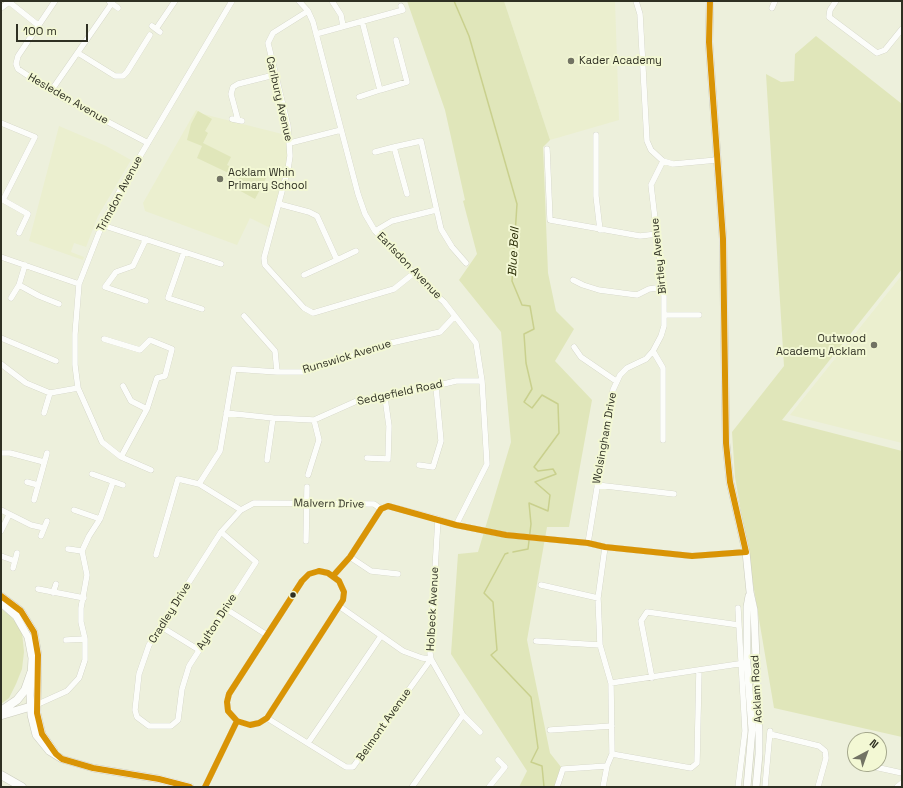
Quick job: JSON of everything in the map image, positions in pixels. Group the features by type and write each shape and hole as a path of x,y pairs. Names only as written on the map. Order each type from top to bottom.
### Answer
{"highway":[{"path":"1,711 17,700 25,690 31,673"},
{"path":"1,715 33,705"},
{"path":"1,775 22,787"}],"main road":[{"name":"Acklam Road","path":"710,1 709,42 723,239 726,443 730,482 746,552 750,592 754,610 759,731 759,754 756,787"},
{"name":"Acklam Road","path":"747,787 752,730 745,663 747,607 750,592"},
{"path":"1,596 21,611 34,632 38,655 33,705"},
{"path":"1,603 10,609 25,629 31,650 33,724 40,740 49,751 62,759 93,768 159,779 190,787"}],"street":[{"path":"1,8 8,1 38,25"},
{"name":"Hesleden Avenue","path":"55,1 18,56 16,64 20,71 51,91 148,143"},
{"path":"156,29 175,1"},
{"name":"Trimdon Avenue","path":"152,470 121,457 102,442 78,388 75,365 74,334 79,284 102,225 148,143 232,1"},
{"name":"Earlsdon Avenue","path":"299,1 308,11 316,34 362,206 375,231 414,273 444,302 454,317 476,342 482,381 487,464 456,526"},
{"path":"332,1 341,15 343,26"},
{"path":"636,1 640,14 647,141 651,150 663,161 673,164 717,160"},
{"path":"772,8 775,1"},
{"path":"836,1 830,10 829,17 877,53 885,50 902,29"},
{"path":"51,91 78,53 110,2 118,8"},
{"path":"316,34 403,10"},
{"name":"Carlbury Avenue","path":"308,11 277,30 269,39 268,48 288,126 290,143 288,169 265,256 265,264 310,313 316,313 394,289 414,273"},
{"path":"362,21 380,90"},
{"path":"78,53 115,76 123,76 150,35"},
{"path":"359,97 407,82 395,43"},
{"path":"237,120 231,94 233,87 274,74"},
{"path":"1,123 35,137 3,200 28,214 19,233"},
{"path":"290,143 341,130"},
{"path":"596,135 596,196 600,230"},
{"path":"375,152 421,141 441,229 448,242 466,263"},
{"path":"394,147 406,194"},
{"path":"547,150 550,220 640,236 657,234"},
{"name":"Birtley Avenue","path":"653,351 662,336 665,315 651,185 663,161"},
{"path":"279,204 309,212 317,216 337,260"},
{"path":"375,231 392,221 436,210"},
{"path":"102,225 221,264"},
{"path":"146,239 132,266 116,272 105,287 146,301"},
{"path":"184,252 168,298 202,309"},
{"path":"304,275 309,270 356,252"},
{"path":"1,257 79,284"},
{"path":"11,298 19,285 25,265"},
{"path":"573,280 583,286 599,290 637,295 649,289 663,287"},
{"path":"19,285 59,304"},
{"path":"665,315 699,315"},
{"path":"244,316 275,351 277,372"},
{"name":"Runswick Avenue","path":"226,413 234,369 304,372 391,343 440,332 454,317"},
{"path":"1,338 56,362"},
{"path":"104,338 140,350 150,340 172,349 165,376 157,378 147,409 121,457"},
{"path":"574,347 581,357 616,381"},
{"path":"653,351 663,368 663,440"},
{"name":"Wolsingham Drive","path":"588,543 613,390 616,381 627,368 646,359 653,351"},
{"path":"1,364 26,383 50,393 78,388"},
{"name":"Sedgefield Road","path":"226,413 273,418 314,420 359,400 385,398 456,381 482,381"},
{"path":"124,386 131,401 147,409"},
{"path":"419,465 433,467 441,441 436,387"},
{"path":"44,413 50,393"},
{"path":"367,458 388,459 389,426 385,398"},
{"path":"199,484 220,451 226,413"},
{"path":"267,460 273,418"},
{"path":"308,475 319,440 314,420"},
{"path":"34,500 47,452"},
{"path":"1,453 10,453 44,462"},
{"path":"92,474 123,485"},
{"path":"156,555 178,479 199,484 241,510"},
{"path":"28,482 38,485"},
{"path":"33,705 67,691 79,678 86,660 85,639 81,622 81,608 87,575 82,551 89,536 100,519 114,482"},
{"path":"597,485 674,494"},
{"path":"306,541 307,487"},
{"name":"Malvern Drive","path":"241,510 254,504 374,504 381,509 388,506 438,519 456,526 506,535 588,543 605,547 692,556 746,552"},
{"path":"333,576 350,557 381,509"},
{"path":"1,510 9,515 44,528"},
{"path":"74,510 100,519"},
{"name":"Cradley Drive","path":"171,726 149,726 137,717 135,710 136,692 143,660 160,626 221,532 241,510"},
{"path":"1,531 9,515"},
{"name":"Holbeck Avenue","path":"438,519 430,653 431,660 463,715 480,732"},
{"path":"41,536 47,521"},
{"name":"Aylton Drive","path":"171,726 178,720 184,678 189,666 256,562 221,532"},
{"path":"603,787 607,766 612,754 612,684 600,645 598,598 605,547"},
{"path":"68,550 82,551"},
{"path":"13,568 17,553"},
{"path":"1,556 15,561"},
{"path":"350,557 371,571 398,574"},
{"path":"318,572 333,576 339,581 344,592 343,600 339,606 266,718 259,723 250,725 237,721 228,711 226,702 229,694 302,581 309,574 318,572"},
{"path":"53,593 56,584"},
{"path":"541,585 598,598"},
{"path":"38,589 84,598"},
{"path":"339,606 403,651 431,660"},
{"path":"738,608 745,663 745,731 738,787"},
{"path":"226,609 267,636"},
{"path":"652,678 641,621 647,612 739,625"},
{"path":"160,626 199,650"},
{"path":"308,743 381,636"},
{"path":"66,640 85,639"},
{"path":"536,641 600,645"},
{"name":"Belmont Avenue","path":"266,718 346,767 353,767 431,660"},
{"path":"612,684 745,663"},
{"path":"612,754 691,768 697,763 699,670"},
{"path":"412,787 463,715"},
{"path":"205,787 237,721"},
{"path":"550,730 612,726"},
{"path":"765,787 770,733 819,746 825,751 826,758 818,787"},
{"path":"489,787 505,767 498,760"},
{"path":"557,787 563,769 607,766"},
{"path":"887,770 902,773"},
{"path":"897,787 902,783"}],"shaded area":[{"path":"407,1 504,1 550,140 543,147 548,273 556,311 574,329 555,361 592,400 569,527 547,527 527,640 550,753 561,767 556,787 519,787 527,771 451,654 458,554 478,552 511,442 501,332 459,280 477,254 463,201 465,200 445,110"},
{"name":"Kader Academy","path":"504,1 615,1 619,120 550,140"},
{"path":"816,36 902,104 902,269 782,420 902,451 902,737 887,734 887,732 880,732 774,708 735,477 732,432 784,366 766,74 781,82 794,81 795,54"},
{"name":"Acklam Whin Primary School","path":"196,110 203,114 286,135 289,156 270,228 250,218 237,245 145,211 143,203"},
{"path":"198,111 212,119 205,131 208,133 203,143 231,157 227,165 244,173 247,168 266,178 255,199 235,188 239,178 197,158 202,146 187,140 191,124"},
{"path":"59,126 106,146 131,160 98,216 86,247 74,243 71,252 84,257 83,260 29,241"},
{"name":"Outwood Academy Acklam","path":"902,275 902,443 790,415"},
{"path":"1,609 11,616 22,632 24,652 22,669 16,684 9,698 1,704"}],"waterway":[{"name":"Blue Bell","path":"454,1 469,36 517,204 512,281 522,305 530,306 534,329 524,334 526,363 532,389 524,402 532,408 542,395 558,404 559,433 534,467 538,471 553,469 556,474 535,482 550,495 548,511 529,503 531,524 528,549 513,552"},
{"name":"Blue Bell","path":"508,553 505,554 484,593 493,602 497,650 491,655 531,697 538,748 531,762 542,766 544,787"}],"transit line":[{"path":"710,1 709,42 723,239 726,443 730,482 746,552"},
{"path":"381,509 388,506 456,525 506,535 588,543 605,547 692,556 746,552"},
{"path":"333,576 350,557 381,509"},
{"path":"319,571 328,573 339,581 344,592 343,600 267,718 259,723 250,725 237,721 228,711 227,702 229,694 302,581 309,574 319,571"},
{"path":"1,596 21,611 34,632 38,655 37,713 42,734 56,754 62,759 93,768 159,779 190,787"},
{"path":"205,787 237,721"}],"place":[{"name":"Kader Academy","path":"571,61"},
{"name":"Acklam Whin Primary School","path":"220,179"},
{"name":"Outwood Academy Acklam","path":"874,345"}]}
